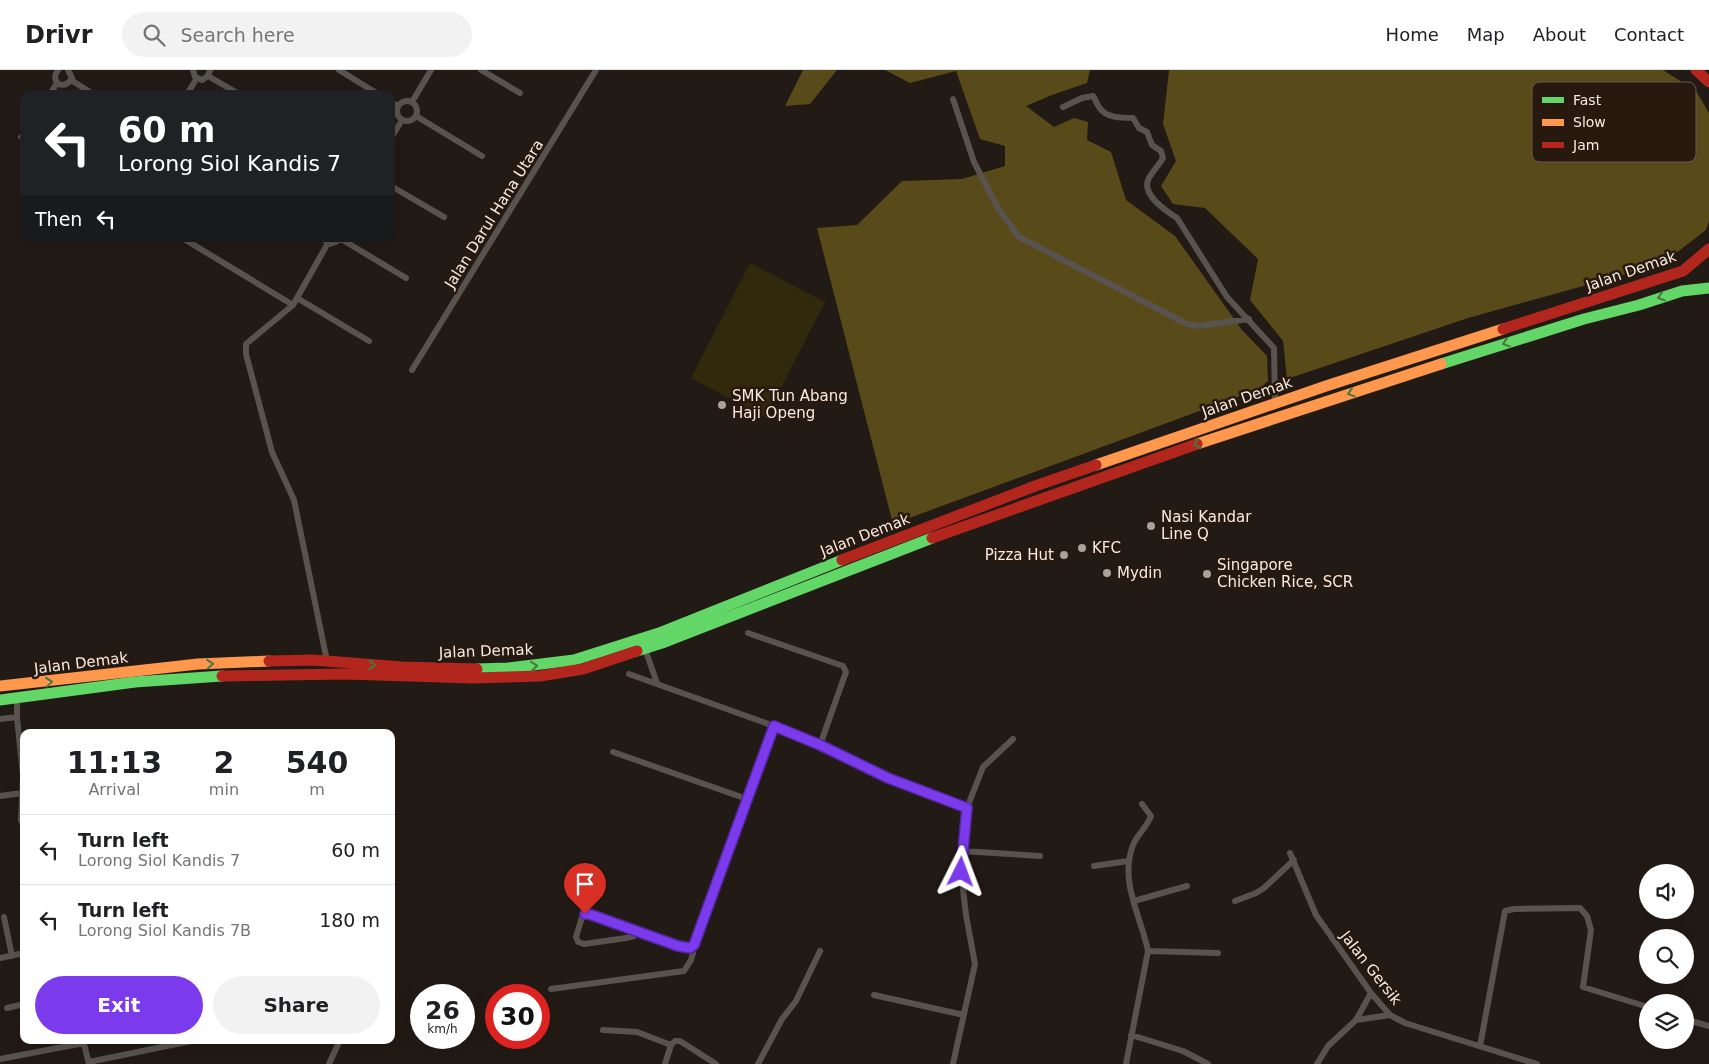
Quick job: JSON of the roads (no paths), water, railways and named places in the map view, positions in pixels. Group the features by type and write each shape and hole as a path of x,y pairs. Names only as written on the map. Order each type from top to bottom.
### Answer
{"highway":[{"path":"1696,70 1709,82"},
{"name":"Jalan Demak","path":"0,686 198,664 248,661 327,661 402,667 473,669 508,668 574,660 659,633 808,573 1035,486 1275,403 1683,272 1709,249"},
{"name":"Jalan Demak","path":"0,700 135,682 234,675 345,674 457,678 540,676 583,668 645,650 900,549 1200,443 1396,378 1584,319 1682,291 1709,288"}],"street":[{"path":"57,83 54,76 58,70"},
{"path":"68,70 72,75 71,80"},
{"path":"193,70 197,78 202,80 209,73 233,90"},
{"path":"339,70 372,90"},
{"path":"412,102 431,70"},
{"path":"481,70 520,94"},
{"name":"Jalan Darul Hana Utara","path":"412,370 596,70"},
{"path":"190,90 197,78"},
{"path":"57,83 64,85 71,80"},
{"path":"71,80 87,90"},
{"path":"53,90 57,83"},
{"path":"1063,107 1082,98 1093,96 1096,98 1100,110 1106,114 1133,118 1139,128 1147,132 1152,145 1163,154 1160,163 1148,179 1146,185 1148,191 1167,212 1177,218 1227,297 1274,348 1275,403"},
{"path":"953,99 974,162 998,208 1019,237 1187,324 1199,326 1249,319"},
{"path":"403,102 412,102 417,108 416,116 409,121 402,120 397,112 398,106 403,102"},
{"path":"416,116 482,156"},
{"path":"395,131 402,120"},
{"path":"395,188 444,217"},
{"path":"189,242 293,305"},
{"path":"325,242 293,305 246,344 246,354 272,452 294,500 327,661"},
{"path":"345,242 406,278"},
{"path":"297,298 369,341"},
{"path":"748,632 843,666 846,672 820,745"},
{"path":"645,650 657,683"},
{"path":"629,674 774,726 820,745 888,778 967,808"},
{"path":"17,698 20,746"},
{"path":"0,719 17,717"},
{"path":"690,948 694,945 698,936 774,726"},
{"path":"954,1064 975,964 966,915 961,872 967,808 983,767 1013,739"},
{"path":"613,752 747,798"},
{"path":"0,796 20,793"},
{"path":"1126,1064 1148,951 1146,938 1129,889 1128,861 1133,844 1151,816 1142,804"},
{"path":"962,851 1040,856"},
{"name":"Jalan Gersik","path":"1290,853 1316,915 1371,993 1390,1015 1406,1023 1537,1064"},
{"path":"1235,901 1264,888 1294,860"},
{"path":"1094,866 1128,861"},
{"path":"1134,901 1187,886"},
{"path":"1480,1046 1505,911 1514,909 1580,908 1587,916 1591,930 1582,987 1639,1004"},
{"path":"636,931 634,936 626,938 584,944 578,942 576,937 582,917 585,914 589,914 678,946 690,948"},
{"path":"4,917 12,956"},
{"path":"552,989 684,971 693,953 690,948"},
{"path":"758,1064 782,1019 796,1001 820,951"},
{"path":"1148,951 1218,953"},
{"path":"0,958 20,954"},
{"path":"1317,1064 1328,1046 1356,1020 1371,993"},
{"path":"874,995 964,1015"},
{"path":"7,1008 20,1005"},
{"path":"1356,1020 1390,1015"},
{"path":"1694,1022 1709,1026"},
{"path":"603,1030 640,1032 672,1045"},
{"path":"1131,1035 1183,1051 1196,1061 1208,1064"},
{"path":"665,1064 675,1041 680,1041 716,1064"},
{"path":"0,1059 70,1044"},
{"path":"85,1044 89,1063 177,1044"},
{"path":"329,1064 338,1044"}],"place":[{"name":"SMK Tun Abang Haji Openg","path":"722,405"},
{"name":"Nasi Kandar Line Q","path":"1151,526"},
{"name":"KFC","path":"1082,548"},
{"name":"Pizza Hut","path":"1064,555"},
{"name":"Mydin","path":"1107,573"},
{"name":"Singapore Chicken Rice, SCR","path":"1207,574"}]}
